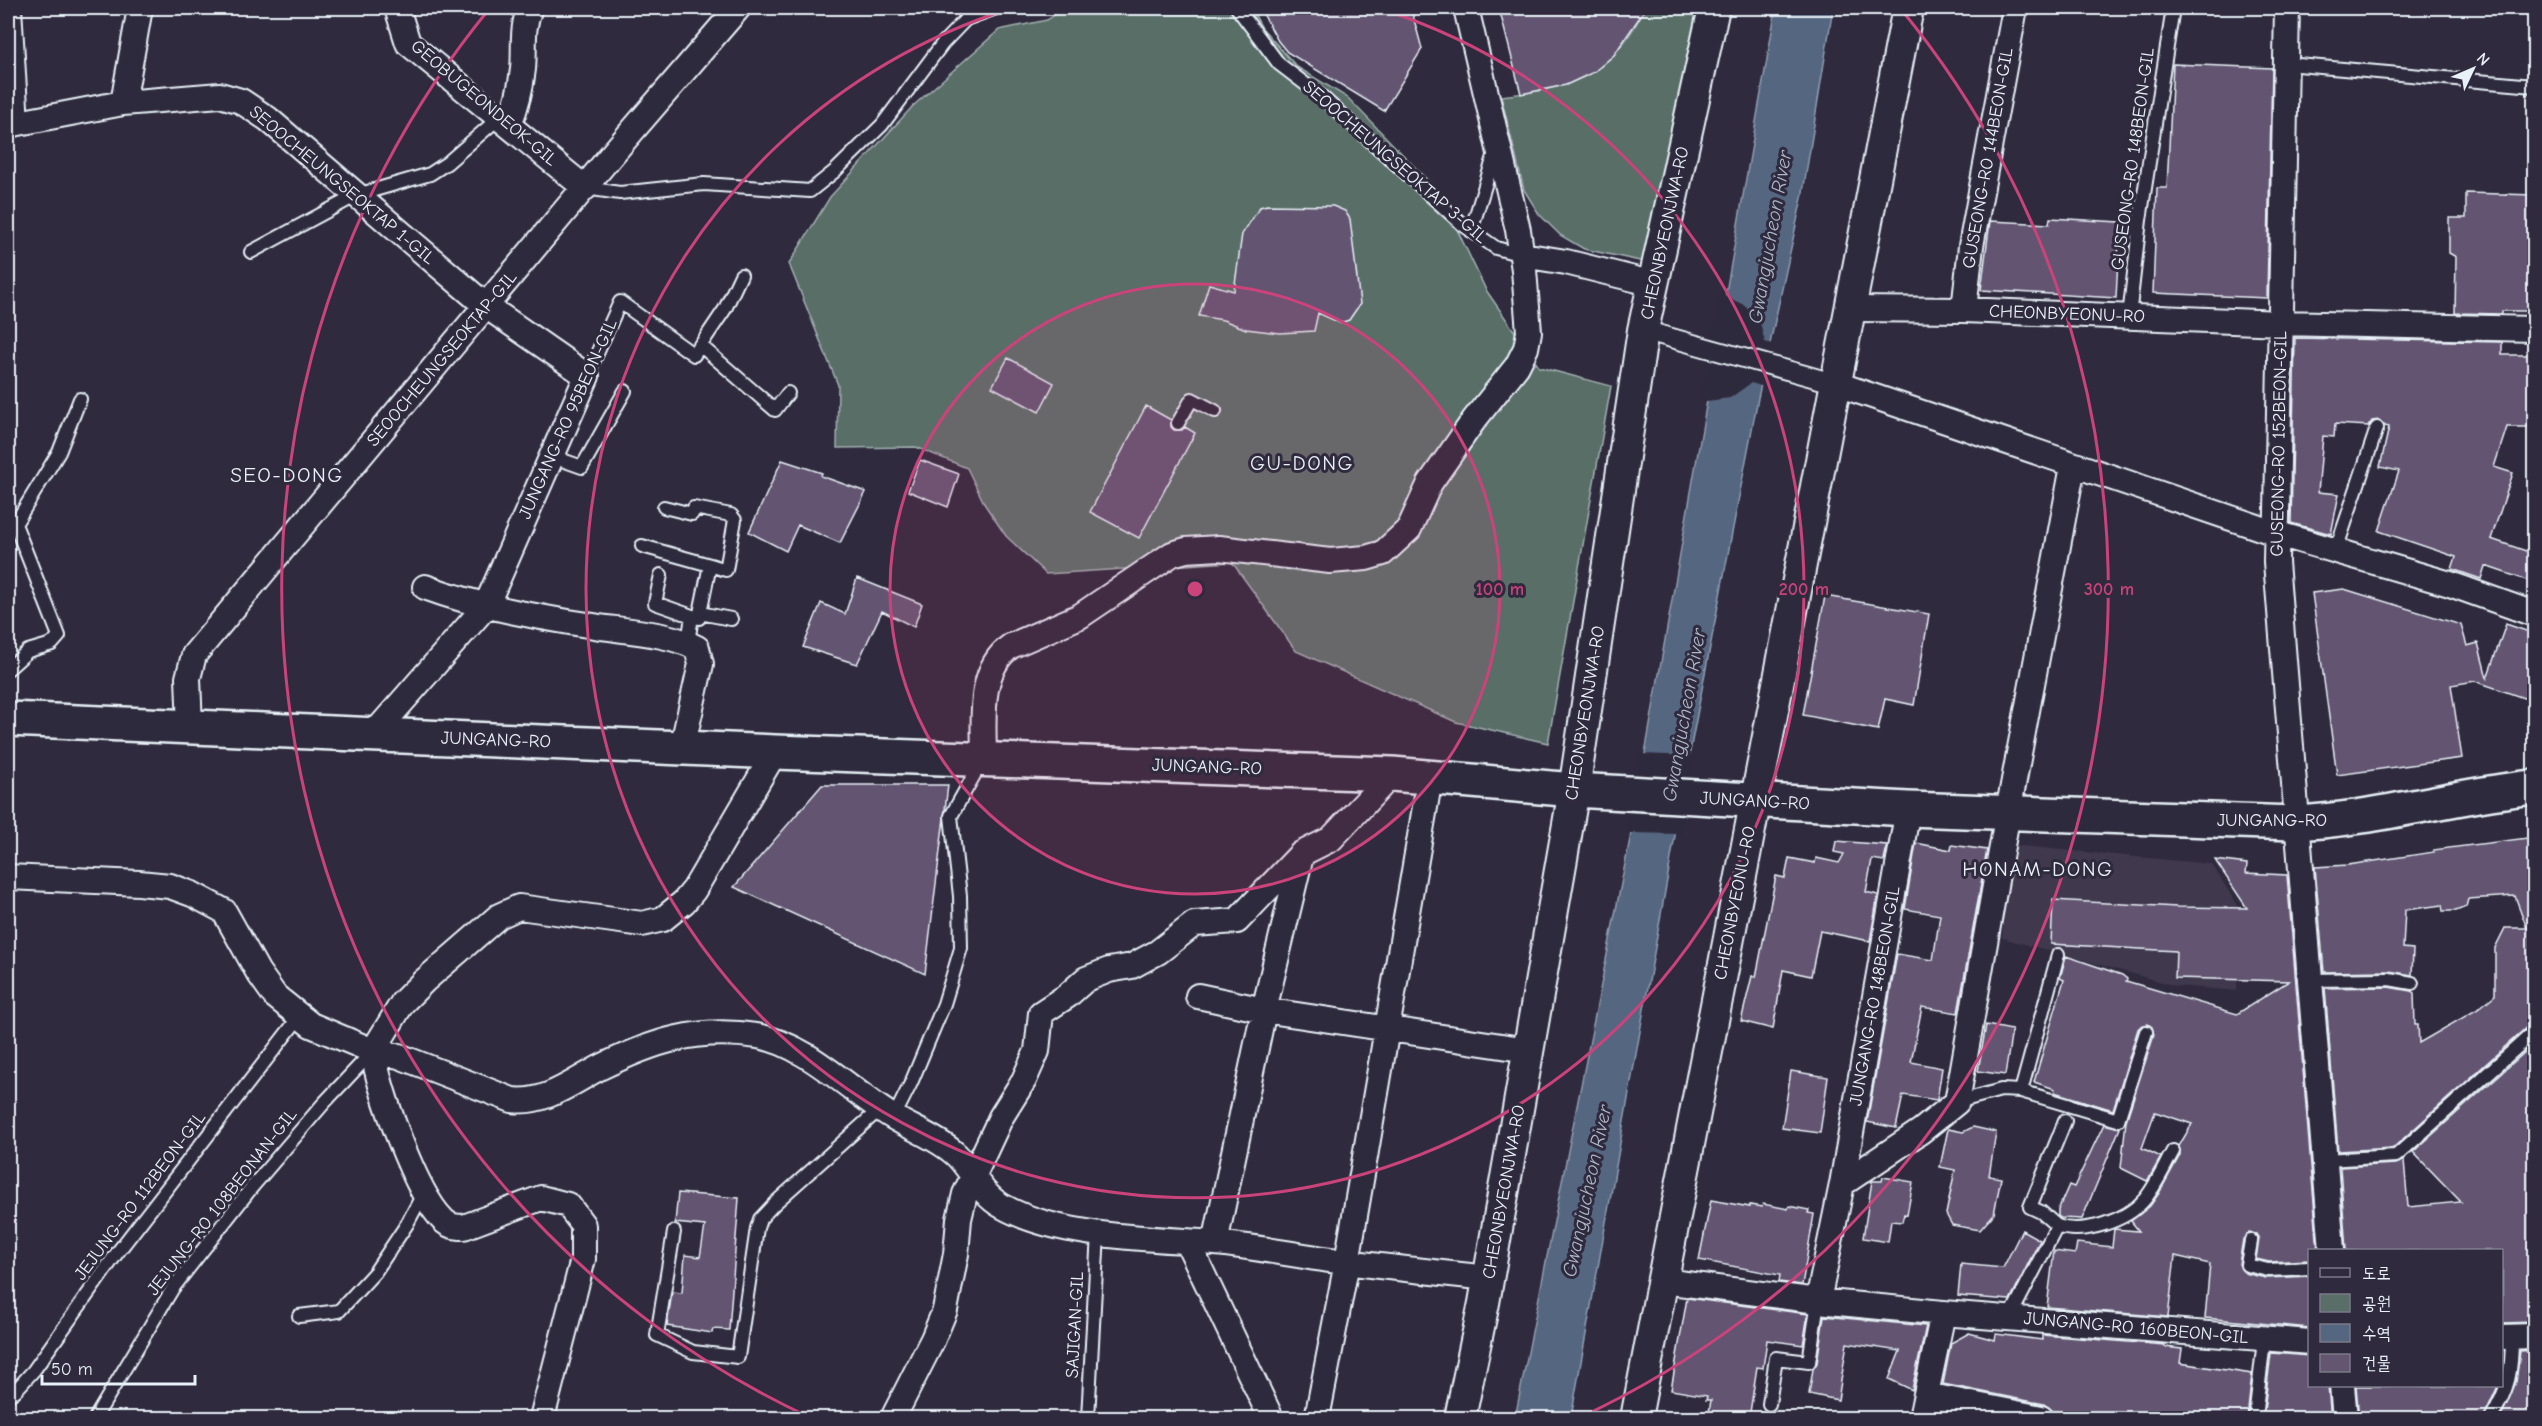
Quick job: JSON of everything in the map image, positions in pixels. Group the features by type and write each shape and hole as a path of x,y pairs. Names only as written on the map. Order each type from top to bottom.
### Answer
{"main road":[{"name":"JUNGANG-RO","path":"8,719 775,752 1392,774 1574,790 1908,809 2297,823 2350,818 2479,794 2535,787"}],"street":[{"path":"9,8 12,124"},
{"path":"123,103 140,8"},
{"name":"GEOBUGEONDEOK-GIL","path":"398,8 408,43 585,188"},
{"path":"504,121 519,95 523,69 523,34 530,8"},
{"name":"SEOOCHEUNGSEOKTAP-GIL","path":"190,727 188,678 194,655 738,8"},
{"path":"984,758 984,715 988,681 995,661 1002,652 1080,616 1172,554 1186,550 1219,548 1330,561 1366,558 1383,553 1409,529 1430,483 1474,420 1517,366 1526,348 1528,332 1528,300 1522,255 1498,140 1466,8"},
{"name":"CHEONBYEONJWA-RO","path":"1460,1419 1489,1278 1574,790 1643,330 1714,8"},
{"name":"CHEONBYEONU-RO","path":"1636,1419 1754,800 1827,382 1852,309 1908,8"},
{"name":"GUSEONG-RO 144BEON-GIL","path":"1964,310 1971,246 2015,8"},
{"name":"GUSEONG-RO 152BEON-GIL","path":"2287,8 2275,533 2297,823"},
{"name":"SEOOCHEUNGSEOKTAP 1-GIL","path":"12,124 123,103 220,95 241,101 268,119 486,306 586,376"},
{"name":"SEOOCHEUNGSEOKTAP 3-GIL","path":"1522,255 1566,262 1653,284"},
{"name":"CHEONBYEONU-RO","path":"1852,309 1964,310 2281,323 2535,329"},
{"path":"1643,330 1827,382 2275,533 2450,584 2535,614"},
{"name":"JUNGANG-RO 95BEON-GIL","path":"372,735 486,606 586,376"},
{"path":"1842,1184 1921,1131 1958,1102 2008,812 2073,466"},
{"path":"425,587 486,606 693,645 701,664 682,748"},
{"path":"542,1419 583,1259 583,1225 568,1205 541,1198 464,1227 451,1226 442,1219 424,1192 377,1075 373,1051 403,1002 499,916 519,907 642,924 663,919 684,902 694,890 775,752"},
{"path":"893,1419 945,1310 956,1254 959,1219 972,1177 1000,1117 1024,1080 1037,1051 1041,1013 1086,980 1109,970 1132,966 1158,952 1194,924 1237,921 1302,854 1331,839 1392,774"},
{"path":"1317,1419 1347,1262 1430,778"},
{"name":"JUNGANG-RO 148BEON-GIL","path":"1818,1301 1842,1184 1908,809"},
{"path":"2297,823 2332,1249"},
{"path":"1215,1243 1264,1010 1302,854"},
{"path":"8,877 170,886 214,903 224,910 274,996 311,1025 373,1051 399,1056 512,1100 525,1102 544,1098 620,1058 656,1043 713,1032 740,1034 777,1042 846,1084 887,1113 952,1151 990,1197 1002,1206 1049,1223 1098,1233 1215,1243 1347,1262 1489,1278"},
{"path":"1198,996 1264,1010 1528,1050"},
{"path":"1188,1242 1268,1412"},
{"path":"1663,1281 1818,1301 2010,1317"},
{"path":"1921,1419 1943,1313"},
{"name":"JUNGANG-RO 160BEON-GIL","path":"2010,1317 2308,1342"},
{"path":"2342,1387 2344,1419"},
{"path":"1926,1395 2041,1419"}],"lane":[{"path":"585,188 620,193 704,184 810,191 835,171 882,125 943,43 966,19 996,8"},
{"name":"SEOOCHEUNGSEOKTAP 3-GIL","path":"1237,8 1279,64 1321,96 1471,231 1496,248 1522,255"},
{"name":"GUSEONG-RO 148BEON-GIL","path":"2129,317 2140,220 2174,8"},
{"path":"2287,64 2535,86"},
{"path":"251,252 357,195 430,174 504,121"},
{"path":"1471,231 1498,140"},
{"path":"741,275 725,309 700,345 775,410 788,393"},
{"name":"JUNGANG-RO 95BEON-GIL","path":"586,376 620,302 694,355 700,345"},
{"path":"551,456 582,467 625,390"},
{"path":"8,669 28,651 52,644 59,636 15,524 59,452 80,399"},
{"path":"1178,423 1192,399 1215,411"},
{"path":"2336,550 2377,428"},
{"path":"642,546 726,570 735,520 731,514 694,508 692,514 664,507"},
{"path":"693,645 696,614 710,565"},
{"path":"661,575 655,603 696,614 731,619"},
{"path":"674,1232 657,1335 693,1352 738,1357 760,1219 775,1203 887,1113 911,1083 944,1004 961,948 960,896 951,816 984,758"},
{"path":"2021,1091 2058,955"},
{"path":"2310,980 2390,979 2412,983"},
{"name":"JEJUNG-RO 112BEON-GIL","path":"8,1396 34,1370 117,1253 300,1017"},
{"path":"1958,1102 2001,1090 2021,1091 2118,1120 2146,1032"},
{"path":"2325,1160 2396,1156 2535,1032"},
{"name":"JEJUNG-RO 108BEONAN-GIL","path":"95,1419 173,1288 324,1102 373,1051"},
{"path":"2065,1121 2030,1207 2041,1212 2057,1226 2069,1230 2108,1221 2133,1210 2145,1199 2173,1151"},
{"path":"299,1316 339,1311 375,1272 407,1224 424,1192"},
{"name":"JUNGANG-RO 160BEON-GIL","path":"2010,1317 2057,1226"},
{"name":"SAJIGAN-GIL","path":"1088,1419 1098,1233"},
{"path":"2252,1241 2247,1265 2268,1270 2308,1268"},
{"path":"1769,1404 1776,1358 1809,1362 1818,1301"},
{"path":"2491,1419 2510,1378 2516,1336"},
{"name":"JUNGANG-RO 160BEON-GIL","path":"2255,1419 2264,1340"}],"shaded area":[{"path":"2011,845 2212,864 2239,908 2237,991 2176,986 2002,938"}],"green space":[{"path":"1065,8 1251,8 1262,28 1297,67 1348,98 1439,192 1486,290 1539,367 1611,386 1548,743 1456,722 1296,651 1232,562 1046,574 1006,536 985,505 967,468 916,447 837,448 838,385 789,264 830,197 913,106 999,30 1047,20"},
{"path":"1639,8 1697,8 1645,262 1584,249 1560,235 1539,214 1524,190 1501,96 1556,87 1587,74 1602,64 1628,37 1638,19"}],"water":[{"name":"Gwangjucheon River","path":"1776,8 1833,8 1802,198 1758,398 1691,746 1571,1418 1515,1418 1630,839"}],"pier":[{"path":"1721,294 1746,306 1761,326 1765,342 1773,344 1764,387 1751,383 1730,398 1707,401 1702,400"},
{"path":"1642,754 1693,756 1679,834 1628,833"}],"building":[{"path":"1260,8 1411,8 1422,49 1384,111 1287,52 1278,41"},
{"path":"1499,8 1646,8 1614,55 1594,72 1566,85 1521,94"},
{"path":"2173,64 2272,68 2267,298 2153,293 2157,188 2167,188"},
{"path":"2466,193 2535,195 2535,311 2502,311 2502,314 2455,313 2456,257 2449,253 2449,218 2466,218"},
{"path":"1267,205 1333,206 1345,211 1350,219 1360,304 1349,320 1340,323 1318,313 1314,331 1280,333 1246,329 1223,320 1199,316 1209,284 1234,291 1242,234 1260,207"},
{"path":"2050,218 2120,222 2116,298 1981,290 1990,221 2049,224"},
{"path":"2295,338 2502,342 2502,355 2535,355 2535,427 2507,427 2494,467 2513,473 2491,539 2535,554 2535,583 2485,566 2481,579 2452,569 2456,557 2379,531 2399,471 2380,467 2389,427 2379,420 2372,421 2369,426 2335,424 2334,437 2323,436 2318,492 2339,494 2331,534 2291,523"},
{"path":"1008,358 1054,383 1039,412 992,387"},
{"path":"1146,406 1171,420 1171,427 1174,430 1182,430 1185,427 1195,433 1139,538 1090,512"},
{"path":"782,460 822,473 821,476 866,492 840,543 798,525 786,551 749,532"},
{"path":"920,460 959,474 948,507 908,491"},
{"path":"857,578 922,604 914,627 882,611 857,664 803,647 821,603 845,614"},
{"path":"2344,589 2461,625 2467,646 2478,643 2487,678 2506,624 2535,634 2535,702 2475,681 2451,685 2462,758 2337,775 2312,593"},
{"path":"1825,596 1929,614 1914,705 1885,699 1878,730 1803,715"},
{"path":"822,785 948,785 925,974 734,887"},
{"path":"2535,837 2535,1024 2528,1026 2393,1148 2338,1151 2325,988 2388,987 2411,991 2414,993 2415,1025 2418,1025 2419,1043 2478,1009 2495,995 2495,948 2505,928 2527,928 2515,896 2468,899 2466,907 2456,911 2443,911 2442,905 2405,910 2403,948 2413,949 2412,975 2389,971 2324,972 2315,867 2348,865 2434,852 2433,850"},
{"path":"1836,841 1887,845 1884,861 1872,859 1866,892 1878,895 1870,941 1820,931 1811,976 1783,970 1773,1029 1741,1021 1752,976 1756,977 1776,876 1785,878 1789,858 1815,863 1816,858 1839,863 1844,854 1834,852"},
{"path":"1916,843 1951,850 1952,845 1987,850 1958,1013 1922,1007 1911,1062 1942,1068 1937,1100 1903,1095 1896,1128 1867,1122 1897,954 1933,960 1940,915 1905,909"},
{"path":"2215,860 2247,864 2246,873 2287,875 2318,1249 2308,1249 2308,1260 2269,1262 2256,1259 2259,1239 2256,1234 2249,1233 2243,1239 2239,1264 2245,1273 2266,1278 2308,1276 2308,1328 2205,1318 2210,1264 2175,1256 2168,1317 2047,1307 2054,1251 2075,1254 2077,1243 2112,1247 2114,1229 2139,1231 2131,1221 2150,1206 2159,1193 2180,1155 2179,1146 2192,1124 2155,1112 2142,1148 2161,1157 2149,1178 2147,1181 2121,1168 2126,1121 2154,1035 2152,1027 2148,1024 2138,1029 2113,1110 2054,1092 2055,1089 2034,1082 2064,980 2060,978 2066,956 2122,975 2127,979 2126,981 2237,1014 2289,981 2175,978 2176,951 2051,944 2053,900 2177,907 2247,908"},
{"path":"1986,1025 2012,1030 2005,1075 1978,1071"},
{"path":"2535,1043 2535,1322 2503,1323 2503,1249 2346,1249 2340,1167 2396,1164 2404,1160 2408,1207 2461,1202 2413,1152"},
{"path":"1791,1071 1828,1077 1820,1133 1782,1128"},
{"path":"2104,1124 2120,1128 2082,1219 2061,1218 2058,1216 2058,1210 2069,1185 2074,1187"},
{"path":"1973,1127 1996,1132 1989,1176 2001,1178 1994,1214 1980,1230 1952,1225 1946,1214 1955,1170 1940,1167 1948,1129 1963,1132"},
{"path":"1883,1177 1913,1182 1907,1215 1904,1214 1902,1222 1891,1221 1888,1242 1863,1238 1872,1181 1882,1181"},
{"path":"678,1193 739,1198 729,1330 713,1329 712,1333 667,1326 672,1292 682,1293 685,1255 700,1257 705,1226 675,1223"},
{"path":"1711,1200 1750,1207 1750,1205 1762,1207 1763,1204 1788,1209 1789,1206 1809,1210 1808,1213 1814,1214 1802,1285 1779,1282 1780,1275 1699,1260"},
{"path":"2022,1230 2040,1240 2010,1300 1958,1296 1961,1264 2003,1268"},
{"path":"1687,1298 1808,1314 1803,1345 1767,1340 1763,1368 1757,1367 1749,1419 1708,1419 1711,1400 1706,1400 1707,1396 1671,1390"},
{"path":"1824,1316 1926,1326 1912,1390 1889,1379 1900,1351 1847,1343 1838,1400 1809,1394 1813,1369 1817,1363"},
{"path":"1969,1333 1995,1340 1996,1334 2042,1340 2042,1335 2165,1345 2165,1347 2182,1349 2180,1363 2252,1374 2247,1419 2086,1419 2078,1413 2053,1411 2044,1404 1943,1384 1951,1343"},
{"path":"2535,1350 2535,1419 2500,1419 2516,1382 2520,1351"},
{"path":"2271,1353 2308,1356 2308,1387 2328,1387 2331,1419 2263,1419"},
{"path":"2356,1387 2498,1387 2483,1419 2359,1419"}],"district":[{"name":"GU-DONG","path":"1302,463"},
{"name":"SEO-DONG","path":"287,475"},
{"name":"HONAM-DONG","path":"2038,869"}]}
